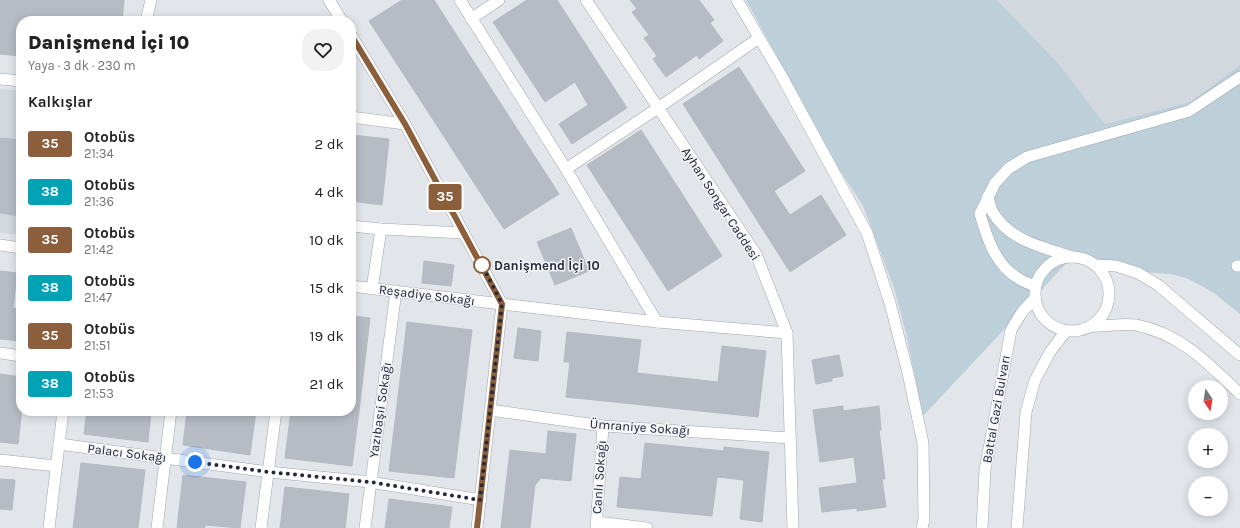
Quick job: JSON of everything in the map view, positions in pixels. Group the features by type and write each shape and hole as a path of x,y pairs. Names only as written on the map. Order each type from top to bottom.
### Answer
{"street":[{"path":"147,16 151,0"},
{"path":"328,0 339,16"},
{"path":"460,0 566,169 657,322"},
{"path":"471,19 499,0"},
{"name":"Ayhan Songar Caddesi","path":"586,0 756,254 787,333 793,528"},
{"path":"737,0 781,75 867,232 890,303 923,443 924,520 922,528"},
{"path":"566,169 760,38"},
{"path":"356,43 405,124 502,304 477,528"},
{"path":"1035,286 1018,278 1001,264 987,237 980,214 995,183 1009,168 1027,157 1189,111 1240,77"},
{"path":"0,79 16,80"},
{"path":"356,118 405,124"},
{"path":"988,196 991,210 1000,223 1013,235 1033,244 1072,257 1084,259 1095,265 1103,274 1108,285 1109,298 1106,310 1099,320 1089,327 1078,331 1066,331 1054,327 1045,320 1038,310 1035,298 1035,286 1040,275 1048,265 1059,259 1072,257"},
{"path":"356,226 464,233"},
{"path":"372,289 381,229"},
{"path":"0,245 16,247"},
{"path":"1095,265 1116,266 1138,273 1158,285 1240,355"},
{"name":"Reşadiye Sokağı","path":"356,287 657,322 787,333"},
{"name":"Yazıbaşıi Sokağı","path":"365,528 396,291"},
{"name":"Battal Gazi Bulvarı","path":"982,528 985,470 1011,330 1022,312 1035,298"},
{"path":"1089,327 1134,325 1165,334 1195,352 1240,394"},
{"path":"1017,528 1026,412 1035,380 1050,352 1066,331"},
{"path":"0,353 16,355"},
{"name":"Ümraniye Sokağı","path":"490,410 603,426 790,438"},
{"path":"49,528 62,416"},
{"path":"157,528 170,416"},
{"path":"262,528 275,416"},
{"name":"Canlı Sokağı","path":"596,525 603,426"},
{"name":"Palacı Sokağı","path":"59,444 269,472 370,482 480,500"},
{"path":"0,460 56,466"},
{"path":"596,525 647,528"}],"shaded area":[{"path":"746,0 997,0 1058,63 1105,124 1190,102 1240,65 1240,314 1214,293 1186,278 1170,274 1141,272 1075,254 923,416 906,333 894,288 863,206 839,169"},
{"path":"997,0 1240,0 1240,65 1190,102 1105,124 1058,63"},
{"path":"0,89 16,91 16,235 0,233"}],"building":[{"path":"0,0 124,0 122,16 16,16 16,56 0,54"},
{"path":"402,0 434,0 559,194 504,229 369,21"},
{"path":"527,0 557,0 627,108 572,144 559,124 588,105 575,82 545,102 493,22"},
{"path":"630,0 699,0 714,20 710,23 723,41 699,59 697,55 666,77 653,59 657,56 644,38 649,35 632,12 637,9"},
{"path":"739,67 805,171 774,191 790,215 821,195 846,235 790,272 683,104"},
{"path":"641,130 722,256 668,291 587,165"},
{"path":"356,136 389,139 382,205 356,202"},
{"path":"0,138 16,140 16,215 0,213"},
{"path":"571,228 589,271 555,285 537,242"},
{"path":"424,261 454,265 451,286 422,283"},
{"path":"0,271 16,273 13,308 16,308 16,341 0,339"},
{"path":"356,317 370,318 359,411 356,411"},
{"path":"407,322 472,330 454,478 389,471"},
{"path":"518,328 541,331 538,361 514,358"},
{"path":"567,332 641,340 637,373 718,382 722,346 766,351 758,417 566,397 570,362 564,362"},
{"path":"839,355 843,376 832,378 832,381 816,384 812,360"},
{"path":"0,374 16,376 16,416 21,416 21,418 18,444 0,442"},
{"path":"843,406 843,411 879,406 881,430 879,430 885,479 882,479 886,507 857,511 857,508 822,512 819,488 857,483 854,457 820,462 813,410"},
{"path":"356,411 359,411 352,466 285,458 290,416 356,416"},
{"path":"86,416 151,416 148,442 84,434"},
{"path":"186,416 255,416 250,455 183,445"},
{"path":"548,431 576,434 571,481 541,478 535,485 530,528 501,528 510,450 546,454"},
{"path":"645,443 724,451 724,447 769,452 762,522 740,519 744,480 717,477 712,516 617,507 620,477 641,479"},
{"path":"81,463 145,470 138,528 73,528"},
{"path":"183,475 246,482 240,528 205,525 205,528 177,528"},
{"path":"0,479 15,480 12,510 0,509"},
{"path":"285,487 349,494 345,528 280,528"},
{"path":"389,499 452,507 449,528 385,528"}],"bus line":[{"name":"35","path":"356,43 405,124 502,304 477,528"}],"place":[{"name":"Danişmend İçi 10","path":"482,265"}],"route":[{"path":"195,462 269,472 370,482 480,500 502,304 481,263 482,265"}]}
